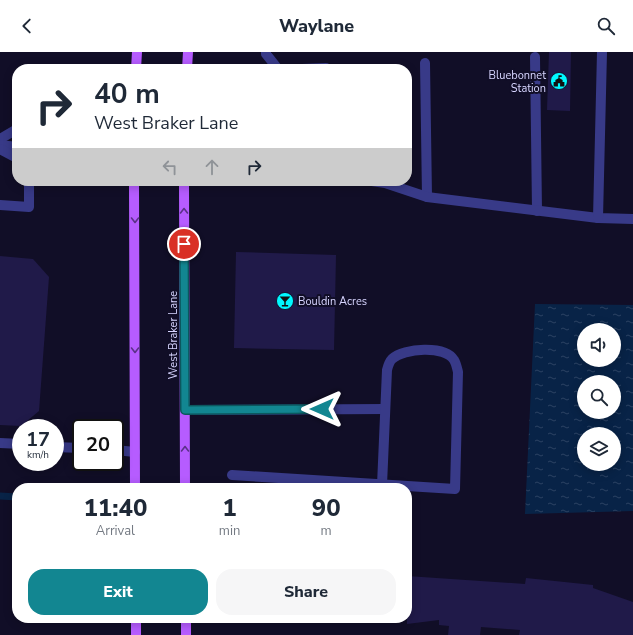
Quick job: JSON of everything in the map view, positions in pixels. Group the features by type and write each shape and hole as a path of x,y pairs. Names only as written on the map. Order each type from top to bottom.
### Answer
{"main road":[{"path":"136,64 137,52"},
{"path":"187,64 188,52"},
{"path":"134,186 135,483"},
{"name":"West Braker Lane","path":"184,186 185,483"},
{"path":"136,623 136,635"},
{"path":"186,623 186,635"}],"lane":[{"path":"266,52 274,64"},
{"path":"598,218 602,52"},
{"path":"535,57 537,211"},
{"path":"425,62 427,197"},
{"path":"0,139 12,132"},
{"path":"0,145 12,146"},
{"path":"0,149 12,155"},
{"path":"0,205 29,207 30,186"},
{"path":"394,186 427,197 598,218 633,219"},
{"path":"382,483 386,370 392,359 404,352 422,350 445,352 454,360 458,372 455,489 412,487"},
{"path":"185,410 385,409"},
{"path":"0,443 12,444"},
{"path":"124,451 135,452"},
{"path":"232,475 352,483"}],"water":[{"path":"535,304 633,305 633,511 525,514"}],"building":[{"name":"Bluebonnet Station","path":"549,52 571,52 570,111 547,110"},
{"name":"Bouldin Acres","path":"236,252 336,255 334,350 234,348"},
{"path":"0,256 33,259 49,277 39,411 29,419 12,419 12,426 0,425"},
{"path":"412,576 525,584 526,578 593,585 593,588 633,602 633,635 519,635 520,630 481,627 480,635 448,635 449,626 439,625 439,620 407,624 412,623"}],"waterway":[{"path":"0,496 12,497"}],"place":[{"name":"Bluebonnet Station","path":"559,81"},
{"name":"Bouldin Acres","path":"285,301"}],"route":[{"path":"184,244 185,410 322,409"}]}
